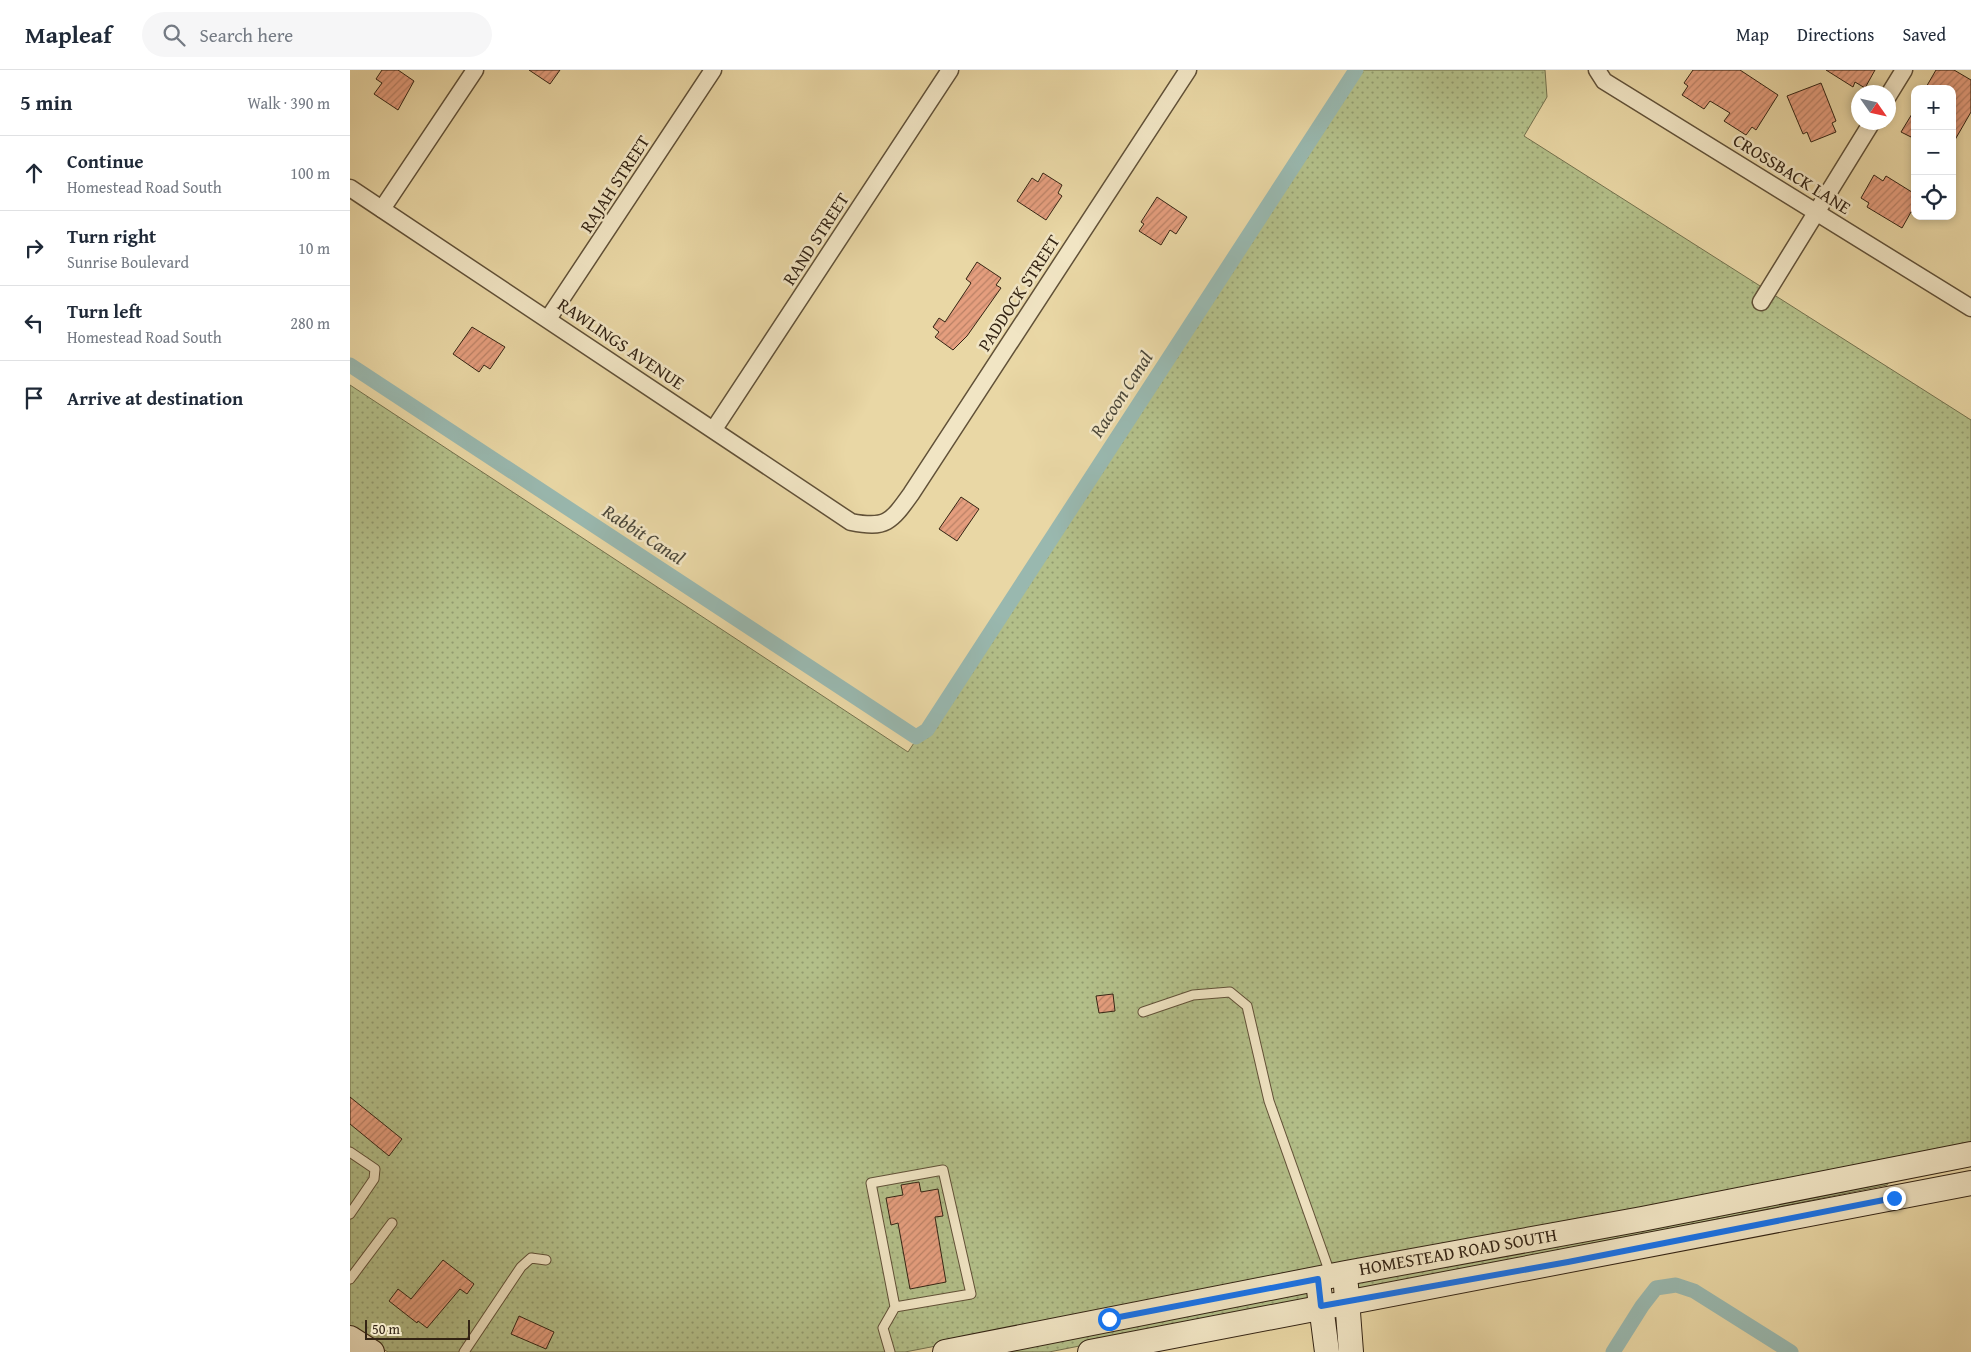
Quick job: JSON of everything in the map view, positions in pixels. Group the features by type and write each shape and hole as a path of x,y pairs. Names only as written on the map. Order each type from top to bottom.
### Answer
{"main road":[{"name":"HOMESTEAD ROAD SOUTH","path":"945,1352 1971,1154"},
{"path":"1894,1198 1894,1189 1904,1182 1971,1169"},
{"name":"HOMESTEAD ROAD SOUTH","path":"1090,1352 1321,1306 1578,1260 1971,1183"},
{"path":"1331,1276 1347,1302 1351,1352"},
{"path":"1328,1352 1321,1306 1331,1276"},
{"path":"350,1338 372,1352"}],"street":[{"path":"382,210 475,70"},
{"name":"RAJAH STREET","path":"548,319 713,70"},
{"name":"RAND STREET","path":"714,429 950,70"},
{"name":"PADDOCK STREET","path":"872,526 887,522 900,510 1188,70"},
{"name":"CROSSBACK LANE","path":"1597,70 1604,81 1971,308"},
{"path":"1895,85 1904,70"},
{"path":"1761,302 1867,130"},
{"name":"RAWLINGS AVENUE","path":"350,188 851,522 872,526"}],"lane":[{"path":"1143,1012 1193,995 1230,992 1247,1006 1269,1101 1331,1276"},
{"path":"350,1152 375,1169 374,1179 350,1214"},
{"path":"890,1352 883,1328 896,1307 871,1183 943,1170 971,1294 896,1307"},
{"path":"350,1196 358,1202"},
{"path":"350,1279 392,1223"},
{"path":"464,1352 521,1267 531,1258 546,1260"}],"green space":[{"path":"1361,70 1545,70 1547,97 1524,136 1971,420 1971,1146 905,1352 388,1352 350,1329 350,385 908,752"},
{"path":"1891,1179 1887,1185 1355,1292 1354,1279"},
{"path":"1311,1288 1313,1300 1049,1352 985,1352"}],"building":[{"path":"382,70 398,70 414,81 398,110 374,94 382,83 376,79"},
{"path":"529,70 560,70 550,84"},
{"path":"1693,70 1740,70 1778,95 1756,130 1752,127 1746,135 1724,121 1730,113 1710,101 1704,109 1682,95 1688,86 1684,83"},
{"path":"1826,70 1875,70 1867,85 1860,85 1855,82 1851,86"},
{"path":"1936,70 1954,70 1971,80 1971,112 1956,138 1956,85 1927,85"},
{"path":"1821,83 1836,121 1832,123 1836,132 1811,142 1807,132 1803,134 1787,96"},
{"path":"1911,116 1911,137 1901,132"},
{"path":"1043,173 1062,185 1058,193 1062,196 1046,220 1017,201 1032,178 1038,182"},
{"path":"1874,175 1883,181 1886,176 1911,192 1911,212 1902,228 1867,207 1869,203 1861,198"},
{"path":"1157,197 1187,217 1176,234 1170,230 1161,245 1139,231 1144,224 1141,222"},
{"path":"977,262 1001,278 996,285 1001,288 967,336 953,350 935,337 939,332 933,327 939,318 945,322 971,283 966,279"},
{"path":"472,327 505,347 490,369 484,365 479,372 453,354"},
{"path":"961,497 979,509 957,541 939,529"},
{"path":"1113,994 1115,1011 1099,1013 1096,996"},
{"path":"350,1097 402,1139 389,1156 350,1124"},
{"path":"919,1182 921,1192 938,1189 943,1216 935,1217 946,1282 910,1289 898,1223 891,1225 886,1198 903,1195 901,1185"},
{"path":"443,1260 474,1284 467,1294 460,1289 427,1328 418,1321 417,1323 389,1301 398,1289 411,1299"},
{"path":"519,1316 554,1332 546,1349 511,1334"}],"waterway":[{"name":"Racoon Canal","path":"350,365 916,737 927,730 1356,70"},
{"path":"1613,1352 1642,1306 1656,1288 1676,1285 1694,1291 1791,1352"}],"route":[{"path":"1109,1319 1318,1279 1321,1306 1568,1262 1894,1198"}],"water label":[{"name":"Rabbit Canal","path":"644,534"}]}
